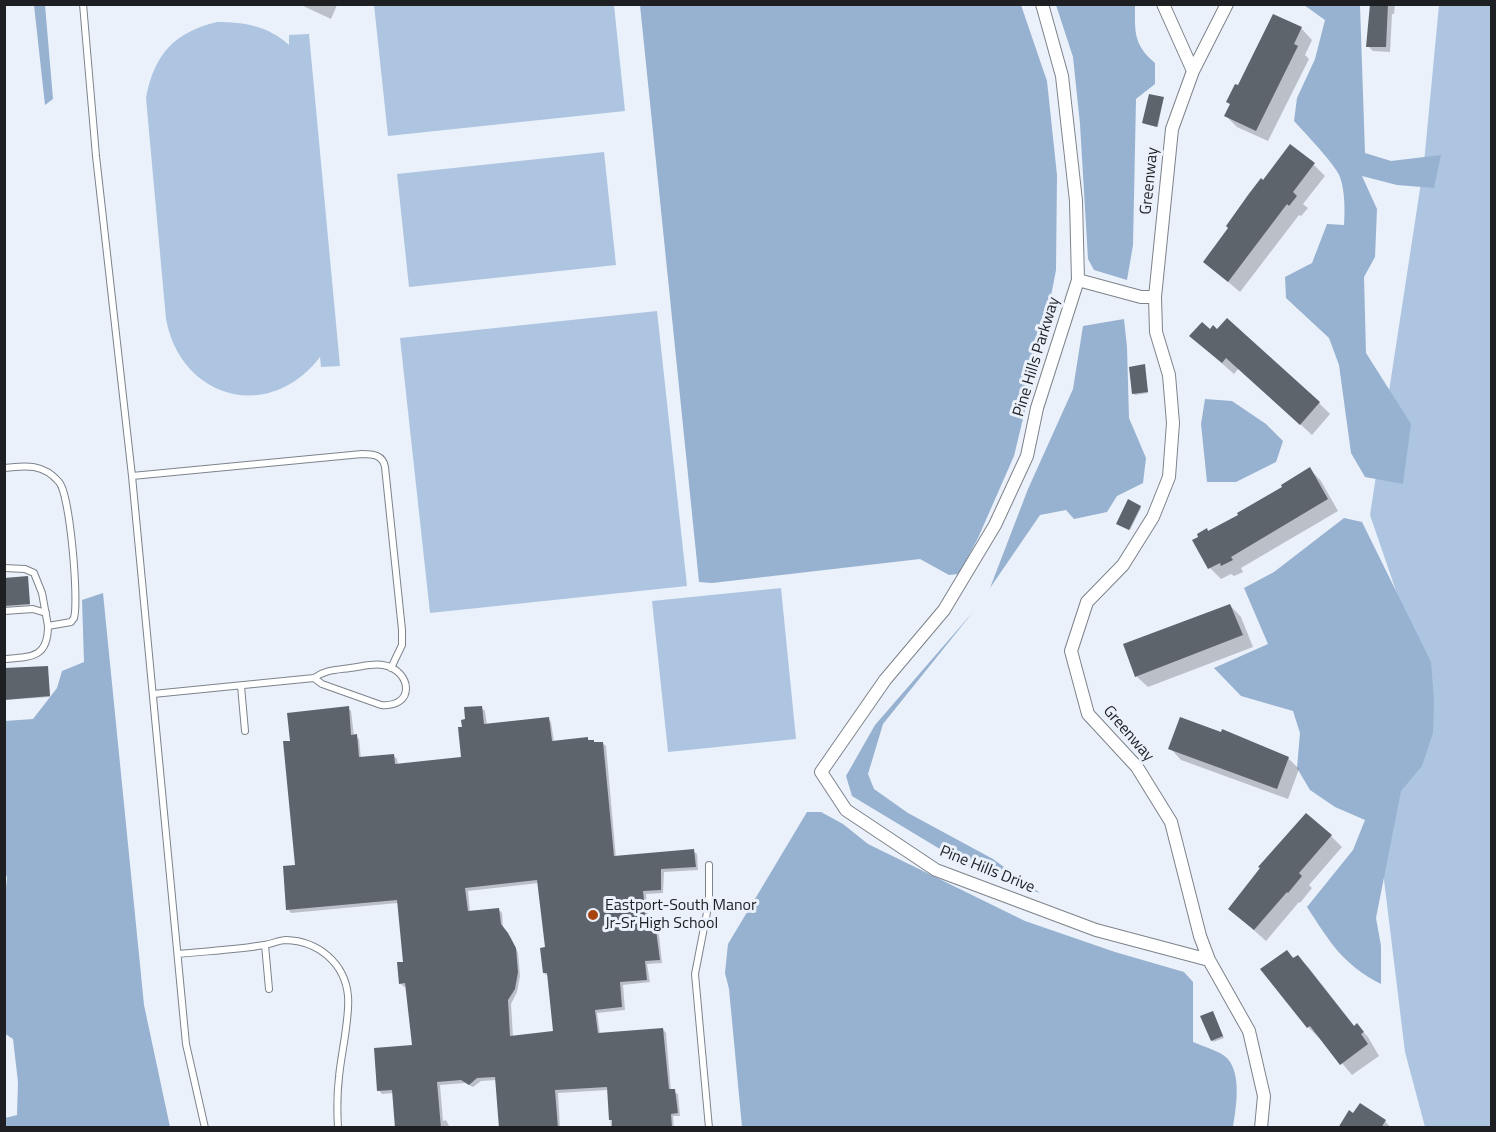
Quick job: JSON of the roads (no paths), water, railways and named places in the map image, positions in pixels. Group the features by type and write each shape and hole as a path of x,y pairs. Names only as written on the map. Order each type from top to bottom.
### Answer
{"street":[{"name":"Pine Hills Parkway","path":"885,680 944,610 994,525 1027,456 1037,408 1077,280 1076,201 1062,76 1042,4"},
{"path":"1163,4 1193,71"},
{"name":"Greenway","path":"1227,4 1193,71 1172,129 1155,297 1156,332 1169,375 1173,423 1169,477 1154,517 1123,565 1087,602 1071,651 1088,714 1137,767 1171,822 1198,930 1209,960 1249,1031 1264,1096 1261,1128"},
{"path":"1077,280 1141,297 1155,297"},
{"name":"Pine Hills Drive","path":"885,680 821,772 846,810 936,870 1096,930 1209,960"}],"lane":[{"path":"83,4 96,156 132,476 186,1044 205,1128"},
{"path":"132,476 372,454 384,462 402,630 402,645 391,668"},
{"path":"4,468 31,466 44,469 61,484 64,490 76,613 70,622 48,626"},
{"path":"4,568 25,569 34,573 40,587 48,626 46,644 38,654 31,657 4,659"},
{"path":"4,610 33,609 46,613"},
{"path":"153,694 314,678 324,671 381,665 391,668 402,676 406,686 405,694 401,701 391,706 381,705 322,684 314,678"},
{"path":"241,686 245,731"},
{"path":"708,865 709,902 695,974 709,1128"},
{"path":"178,954 265,945 283,940 300,941 324,951 344,980 348,996 339,1078 338,1128"},
{"path":"265,945 269,989"}],"place":[{"name":"Eastport-South Manor Jr-Sr High School","path":"593,915"}]}
